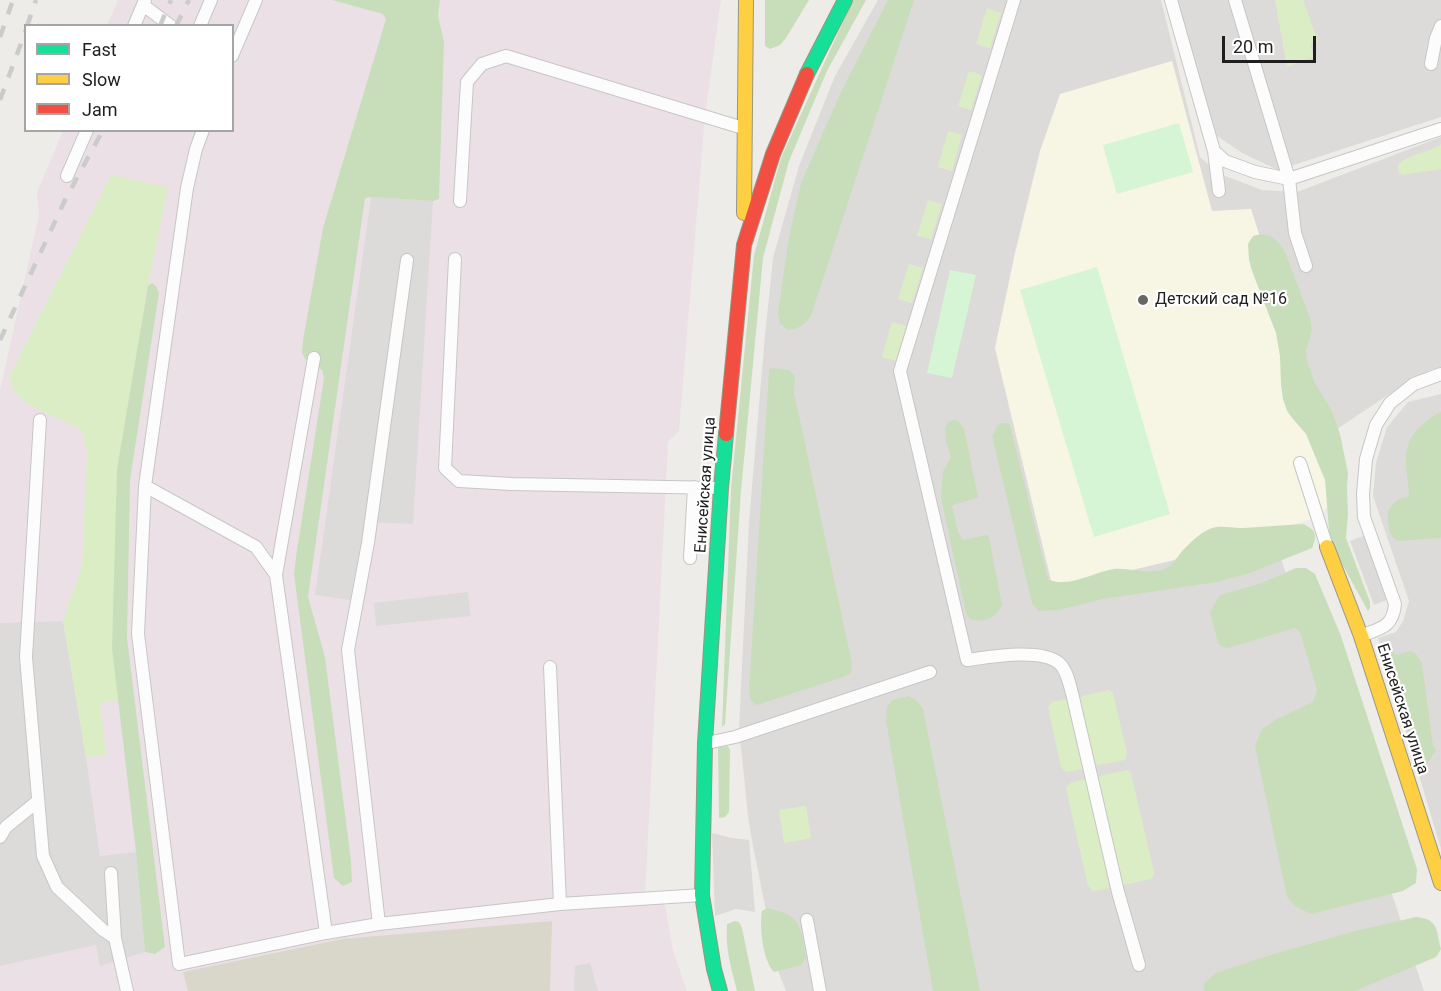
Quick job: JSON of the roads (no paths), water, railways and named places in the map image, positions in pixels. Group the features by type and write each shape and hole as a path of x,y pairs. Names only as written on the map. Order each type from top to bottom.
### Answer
{"main road":[{"path":"744,245 746,0"},
{"name":"Енисейская улица","path":"720,991 702,896 705,743 721,488 744,245 773,154 812,63 845,0"},
{"name":"Енисейская улица","path":"1327,547 1362,636 1426,817 1441,883"}],"lane":[{"path":"201,24 211,0"},
{"path":"234,51 256,0"},
{"path":"1014,0 900,371 967,660 1032,655 1048,658 1059,663 1064,669 1072,693 1118,892 1139,965"},
{"path":"1171,0 1214,151 1219,191"},
{"path":"1235,0 1289,179 1295,233 1306,266"},
{"path":"135,24 144,2 169,24"},
{"path":"1431,64 1441,26"},
{"path":"460,201 467,82 482,64 506,56 744,128"},
{"path":"1214,151 1225,161 1255,172 1289,179 1441,129"},
{"path":"67,176 86,132"},
{"path":"202,132 187,188 145,486 138,634 179,964 379,924 560,904 702,896"},
{"path":"455,259 445,468 459,481 721,488"},
{"path":"379,924 348,650 368,543 407,260"},
{"path":"314,358 276,575 326,933"},
{"path":"1362,636 1388,624 1394,614 1395,604 1364,517 1363,494 1369,448 1376,425 1390,403 1414,384 1441,374"},
{"path":"40,420 26,657 43,856 57,887 103,930 115,938"},
{"path":"1300,463 1327,547"},
{"path":"145,486 256,547 276,575"},
{"path":"690,558 694,487"},
{"path":"550,667 560,904"},
{"path":"705,743 735,737 930,672"},
{"path":"0,837 6,827 38,801"},
{"path":"111,873 115,938 127,991"},
{"path":"807,920 820,991"}],"railway":[{"path":"0,37 13,0"},
{"path":"28,24 36,0"},
{"path":"161,24 171,0"},
{"path":"177,24 189,0"},
{"path":"0,100 24,35"},
{"path":"0,340 65,200 102,132"}],"place":[{"name":"Детский сад №16","path":"1143,300"}]}
